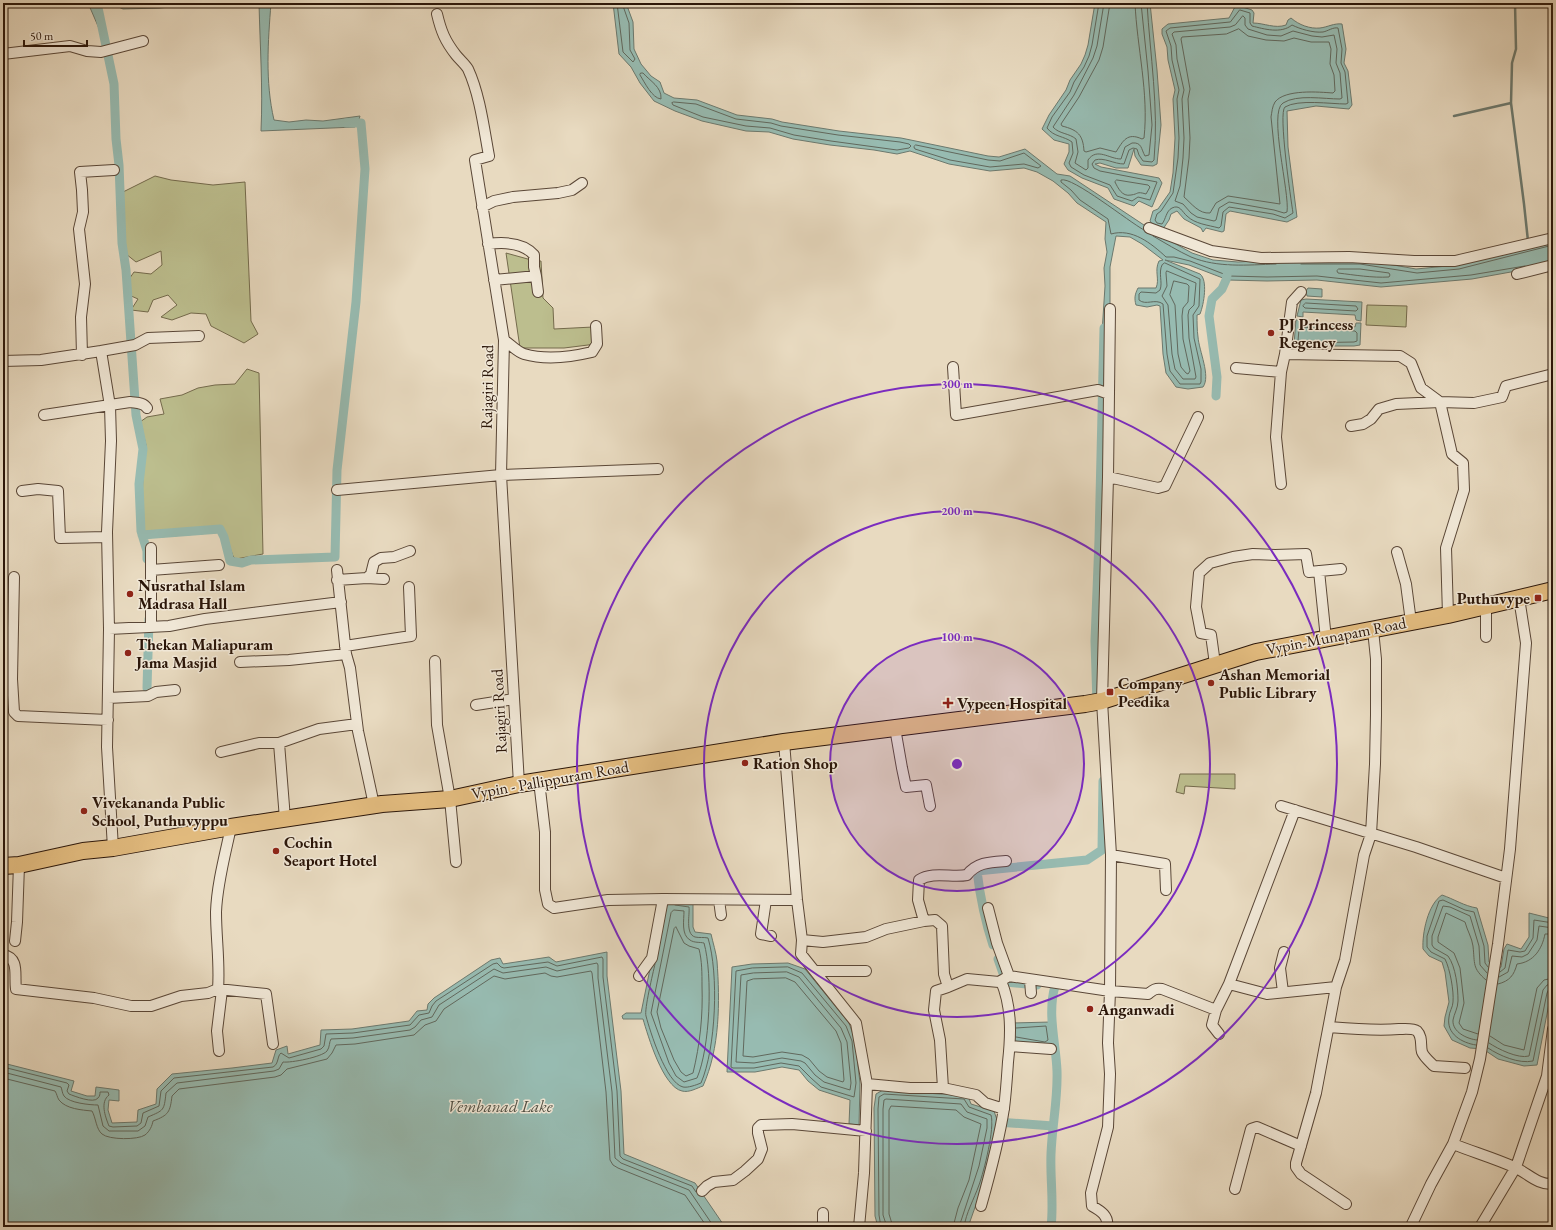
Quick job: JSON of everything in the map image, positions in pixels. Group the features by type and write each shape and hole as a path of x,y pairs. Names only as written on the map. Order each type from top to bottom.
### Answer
{"main road":[{"name":"Vypin-Munapam Road","path":"1097,701 1256,652 1448,615 1553,590"},
{"name":"Vypin - Pallippuram Road","path":"3,866 19,865 83,851 113,848 374,805 450,799 519,784 784,742 1097,701"}],"street":[{"name":"Rajagiri Road","path":"437,14 441,32 455,54 467,68 474,86 489,156 476,160 482,207 504,340 501,475 519,784"},
{"path":"3,54 70,46 87,51 101,52 143,41"},
{"path":"82,354 81,317 85,284 79,229 83,212 80,172 114,170"},
{"path":"482,207 494,201 513,197 558,193 572,190 582,183"},
{"path":"1149,228 1211,252 1261,258 1349,257 1414,261 1455,260 1553,238"},
{"path":"488,244 498,242 520,245 530,251 534,255 534,267 538,292"},
{"path":"1517,274 1553,265"},
{"path":"494,280 536,276"},
{"path":"1281,484 1276,437 1281,372 1292,302 1301,292"},
{"path":"1107,1227 1108,1223 1104,1214 1092,1206 1091,1193 1108,1127 1110,1074 1108,1043 1111,856 1097,701 1108,477 1110,309"},
{"path":"504,340 523,354 543,356 574,356 592,352 597,344 596,326"},
{"path":"3,361 41,360 101,351 132,346 148,338 198,336"},
{"path":"101,351 110,406 111,441 107,537 109,629 107,747 113,848"},
{"path":"1285,354 1400,356 1411,363 1421,388 1440,402 1452,454 1463,463 1464,490 1446,548 1448,615"},
{"path":"953,367 956,415 1098,390 1109,394"},
{"path":"1236,368 1281,372"},
{"path":"1351,426 1363,424 1371,419 1379,409 1396,404 1440,402 1474,403 1502,397 1506,386 1553,374"},
{"path":"44,415 110,406 139,404"},
{"path":"1108,477 1158,488 1165,486 1198,417"},
{"path":"338,490 501,475 658,469"},
{"path":"22,491 38,489 58,491 60,538 107,537"},
{"path":"149,626 150,548"},
{"path":"367,578 374,562 381,558 394,557 410,551"},
{"path":"1397,552 1406,584 1411,622"},
{"path":"1216,664 1211,635 1201,633 1196,608 1199,573 1210,563 1253,554 1306,554 1309,572 1341,569"},
{"path":"150,570 220,565"},
{"path":"1319,571 1326,639"},
{"path":"374,805 357,724 337,575 384,579"},
{"path":"14,577 12,679 14,712 18,716 108,720"},
{"path":"240,662 289,660 411,636 409,587"},
{"path":"1412,1224 1453,1144 1472,1092 1480,1059 1498,944 1506,878 1526,643 1519,598"},
{"path":"109,629 169,626 205,619 341,602"},
{"path":"1486,606 1486,637"},
{"path":"1346,1204 1298,1171 1296,1163 1316,1093 1336,987 1345,960 1364,855 1371,834 1376,722 1376,659 1373,630"},
{"path":"435,661 437,725 450,799 456,862"},
{"path":"108,698 148,696 156,692 175,690"},
{"path":"476,705 514,699"},
{"path":"221,752 259,743 279,743 319,729 357,724"},
{"path":"896,728 906,787 926,785 930,806"},
{"path":"784,742 797,900 802,940 801,954 856,1023 867,1084 866,1131 859,1227"},
{"path":"279,743 285,819"},
{"path":"539,781 545,832 545,890 548,904 554,908 608,900 797,900"},
{"path":"1281,806 1416,847 1506,878"},
{"path":"1219,1034 1212,1025 1216,1010 1229,984 1295,810"},
{"path":"219,1051 217,1031 220,972 216,912 221,873 231,828"},
{"path":"1111,856 1165,864 1166,890"},
{"path":"924,921 918,900 919,880 926,875 958,877 968,875 972,868 984,863 1006,861"},
{"path":"15,941 18,922 19,865"},
{"path":"639,976 652,958 663,899"},
{"path":"719,900 721,915"},
{"path":"766,900 761,934 771,936"},
{"path":"981,1206 993,1162 1002,1114 1010,1046 1009,1014 1005,979 988,908"},
{"path":"802,940 823,942 866,937 886,929 935,920 942,926 944,974 948,987"},
{"path":"1283,992 1280,968 1284,952"},
{"path":"3,954 10,956 14,960 16,989 94,998 131,1006 151,1006 181,996 220,990 266,994 273,1044"},
{"path":"815,971 866,971"},
{"path":"943,1088 940,1040 934,1010 936,991 966,979 994,982 1005,979 1030,980 1110,991 1148,994 1154,989 1162,989 1216,1010"},
{"path":"1030,980 1031,993"},
{"path":"1229,984 1267,994 1336,987"},
{"path":"1329,1027 1382,1031 1405,1029 1415,1030 1419,1033 1424,1056 1434,1066 1465,1068"},
{"path":"1480,1227 1516,1168 1550,1068 1553,1030"},
{"path":"1010,1046 1051,1049"},
{"path":"867,1084 910,1088 943,1088 976,1095 1002,1114"},
{"path":"702,1191 710,1184 718,1181 733,1180 758,1159 762,1149 758,1133 758,1128 761,1125 792,1124 866,1131"},
{"path":"1235,1189 1251,1129 1253,1127 1257,1127 1301,1146"},
{"path":"1453,1144 1516,1168 1545,1184 1553,1184"},
{"path":"823,1213 823,1227"}],"green space":[{"path":"155,176 171,180 213,185 245,182 251,321 258,334 244,343 211,326 206,314 191,313 172,320 161,317 177,305 168,295 153,300 148,312 131,310 138,299 129,295 127,282 134,272 151,274 162,265 161,251 136,262 126,254 122,202 123,192"},
{"path":"506,253 535,261 541,261 543,298 553,308 554,329 593,327 596,344 564,348 520,348"},
{"path":"1367,305 1407,306 1406,327 1366,325"},
{"path":"247,369 259,373 263,554 236,559 233,556 224,532 146,538 142,507 143,469 146,445 140,422 147,417 164,414 160,399 182,395 198,388 235,384"},
{"path":"1180,774 1235,774 1235,789 1185,786 1184,794 1176,792"}],"water":[{"path":"88,3 99,3 104,40"},
{"path":"99,3 208,3 160,8 123,9 112,4"},
{"path":"259,3 271,3 268,76 274,120 289,122 306,120 323,121 360,116 355,127 261,131 262,83"},
{"path":"613,3 626,3 633,22 634,49 641,64 651,76 660,82 664,93 674,98 697,100 737,115 772,119 839,131 901,138 988,156 999,157 1025,149 1057,174 1070,176 1156,233 1192,253 1213,260 1238,262 1287,259 1382,263 1416,269 1458,265 1553,241 1553,262 1533,268 1472,279 1381,287 1317,280 1228,280 1189,265 1165,260 1200,274 1204,281 1205,287 1203,304 1200,314 1197,315 1197,332 1205,370 1205,382 1203,387 1188,389 1176,387 1166,373 1163,354 1160,306 1157,305 1147,307 1136,305 1135,300 1138,288 1156,288 1159,261 1163,260 1130,237 1116,236 1110,267 1110,311 1105,347 1102,333 1105,286 1104,268 1107,252 1105,239 1106,222 1077,203 1068,193 1053,181 1037,172 1024,168 990,171 949,164 910,151 897,154 793,139 769,132 746,131 702,121 675,111 654,101 640,83 631,67 619,54"},
{"path":"1095,3 1150,3 1161,125 1157,164 1153,166 1141,165 1135,156 1134,149 1128,168 1116,168 1100,163 1095,164 1101,167 1159,178 1162,183 1152,207 1139,201 1134,206 1114,199 1108,188 1082,178 1068,170 1064,164 1069,152 1069,144 1054,140 1042,129 1085,55"},
{"path":"1236,5 1252,10 1254,13 1253,23 1282,26 1286,25 1288,20 1291,18 1301,25 1312,28 1342,24 1346,49 1344,63 1348,71 1352,105 1349,109 1316,106 1287,111 1288,147 1297,217 1287,222 1230,211 1226,214 1224,231 1222,232 1206,228 1203,232 1201,228 1184,219 1177,211 1171,214 1163,229 1154,226 1150,221 1153,211 1158,209 1170,192 1173,173 1175,138 1173,99 1175,90 1162,29 1168,24 1229,18"},
{"path":"1308,288 1322,289 1322,297 1307,296 1306,291"},
{"path":"1301,300 1362,302 1361,321 1356,320 1355,315 1303,312 1303,317 1297,316"},
{"path":"1296,320 1302,320 1302,323 1304,324 1355,327 1356,323 1361,323 1360,345 1297,346 1294,344"},
{"path":"1442,895 1468,906 1477,908 1488,945 1489,962 1496,969 1501,967 1504,949 1507,944 1521,949 1529,937 1529,913 1553,919 1553,983 1537,1065 1524,1066 1498,1059 1483,1049 1470,1048 1452,1040 1444,1026 1449,1002 1445,972 1442,962 1429,956 1423,949 1427,919 1433,905"},
{"path":"667,901 693,902 693,927 695,932 711,934 717,961 718,1025 713,1056 703,1086 687,1091 682,1091 675,1087 663,1071 657,1060 643,1019 623,1019 622,1016 626,1013 641,1013 651,964"},
{"name":"Vembanad Lake","path":"607,952 607,976 621,1091 624,1154 695,1183 725,1227 3,1227 3,1063 74,1081 71,1091 87,1096 95,1096 96,1087 119,1090 119,1101 109,1100 108,1110 112,1123 137,1122 138,1110 156,1104 157,1089 172,1074 272,1063 276,1050 287,1046 288,1054 320,1045 321,1030 352,1029 409,1021 417,1011 427,1010 428,1004 434,998 491,960 500,958 503,964 549,957 556,962"},
{"path":"788,963 805,969 849,1023 855,1040 860,1083 859,1125 849,1124 850,1100 819,1090 808,1081 799,1070 782,1067 755,1072 727,1072 732,967 752,964"},
{"path":"1051,1022 1052,1046 1011,1041 1012,1023"},
{"path":"883,1090 968,1096 971,1104 994,1111 997,1120 996,1129 983,1185 968,1227 878,1227 875,1216 874,1108 876,1094"}],"waterway":[{"path":"97,3 114,84 122,243 126,270 136,415 143,449 139,484 141,531 147,551 147,559"},
{"path":"1511,103 1512,63 1516,49 1515,3"},
{"path":"1454,116 1511,103 1528,241"},
{"path":"142,535 220,529 224,537 230,561 242,563 251,560 335,557 337,470 356,302 365,169 361,123 346,123"},
{"path":"1216,396 1217,377 1209,316 1212,299 1222,289 1228,270"},
{"path":"1097,704 1095,641 1104,328"},
{"path":"147,688 149,619"},
{"path":"993,945 983,908 977,871 1087,860 1102,850 1103,781"},
{"path":"998,959 1006,982 1037,985"},
{"path":"1051,1227 1051,1154 1057,1081 1052,1018 1055,986"},
{"path":"997,1122 1053,1126"}],"place":[{"name":"PJ Princess Regency","path":"1271,333"},
{"name":"Nusrathal Islam Madrasa Hall","path":"130,594"},
{"name":"Puthuvype","path":"1538,598"},
{"name":"Thekan Maliapuram Jama Masjid","path":"128,653"},
{"name":"Ashan Memorial Public Library","path":"1211,683"},
{"name":"Company Peedika","path":"1110,692"},
{"name":"Vypeen Hospital","path":"948,703"},
{"name":"Ration Shop","path":"745,763"},
{"name":"Vivekananda Public School, Puthuvyppu","path":"84,811"},
{"name":"Cochin Seaport Hotel","path":"276,851"},
{"name":"Anganwadi","path":"1090,1009"}]}
